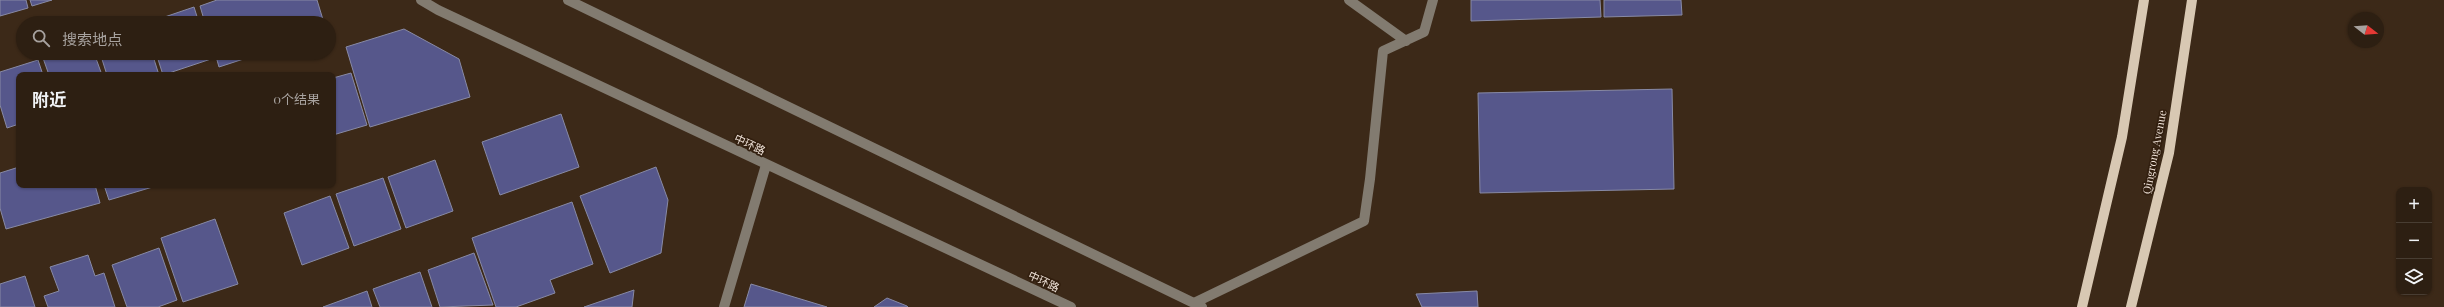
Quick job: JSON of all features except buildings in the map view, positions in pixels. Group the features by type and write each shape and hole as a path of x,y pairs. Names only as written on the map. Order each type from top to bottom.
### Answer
{"main road":[{"path":"2082,307 2122,137 2144,0"},
{"name":"Qingrong Avenue","path":"2131,307 2169,153 2192,0"}],"street":[{"name":"中环路","path":"421,0 438,10 766,165 1071,307"},
{"path":"568,0 1198,305 1364,221 1370,179 1383,51 1424,32 1433,0"},
{"path":"1349,0 1406,41"},
{"path":"724,307 766,165"}]}
